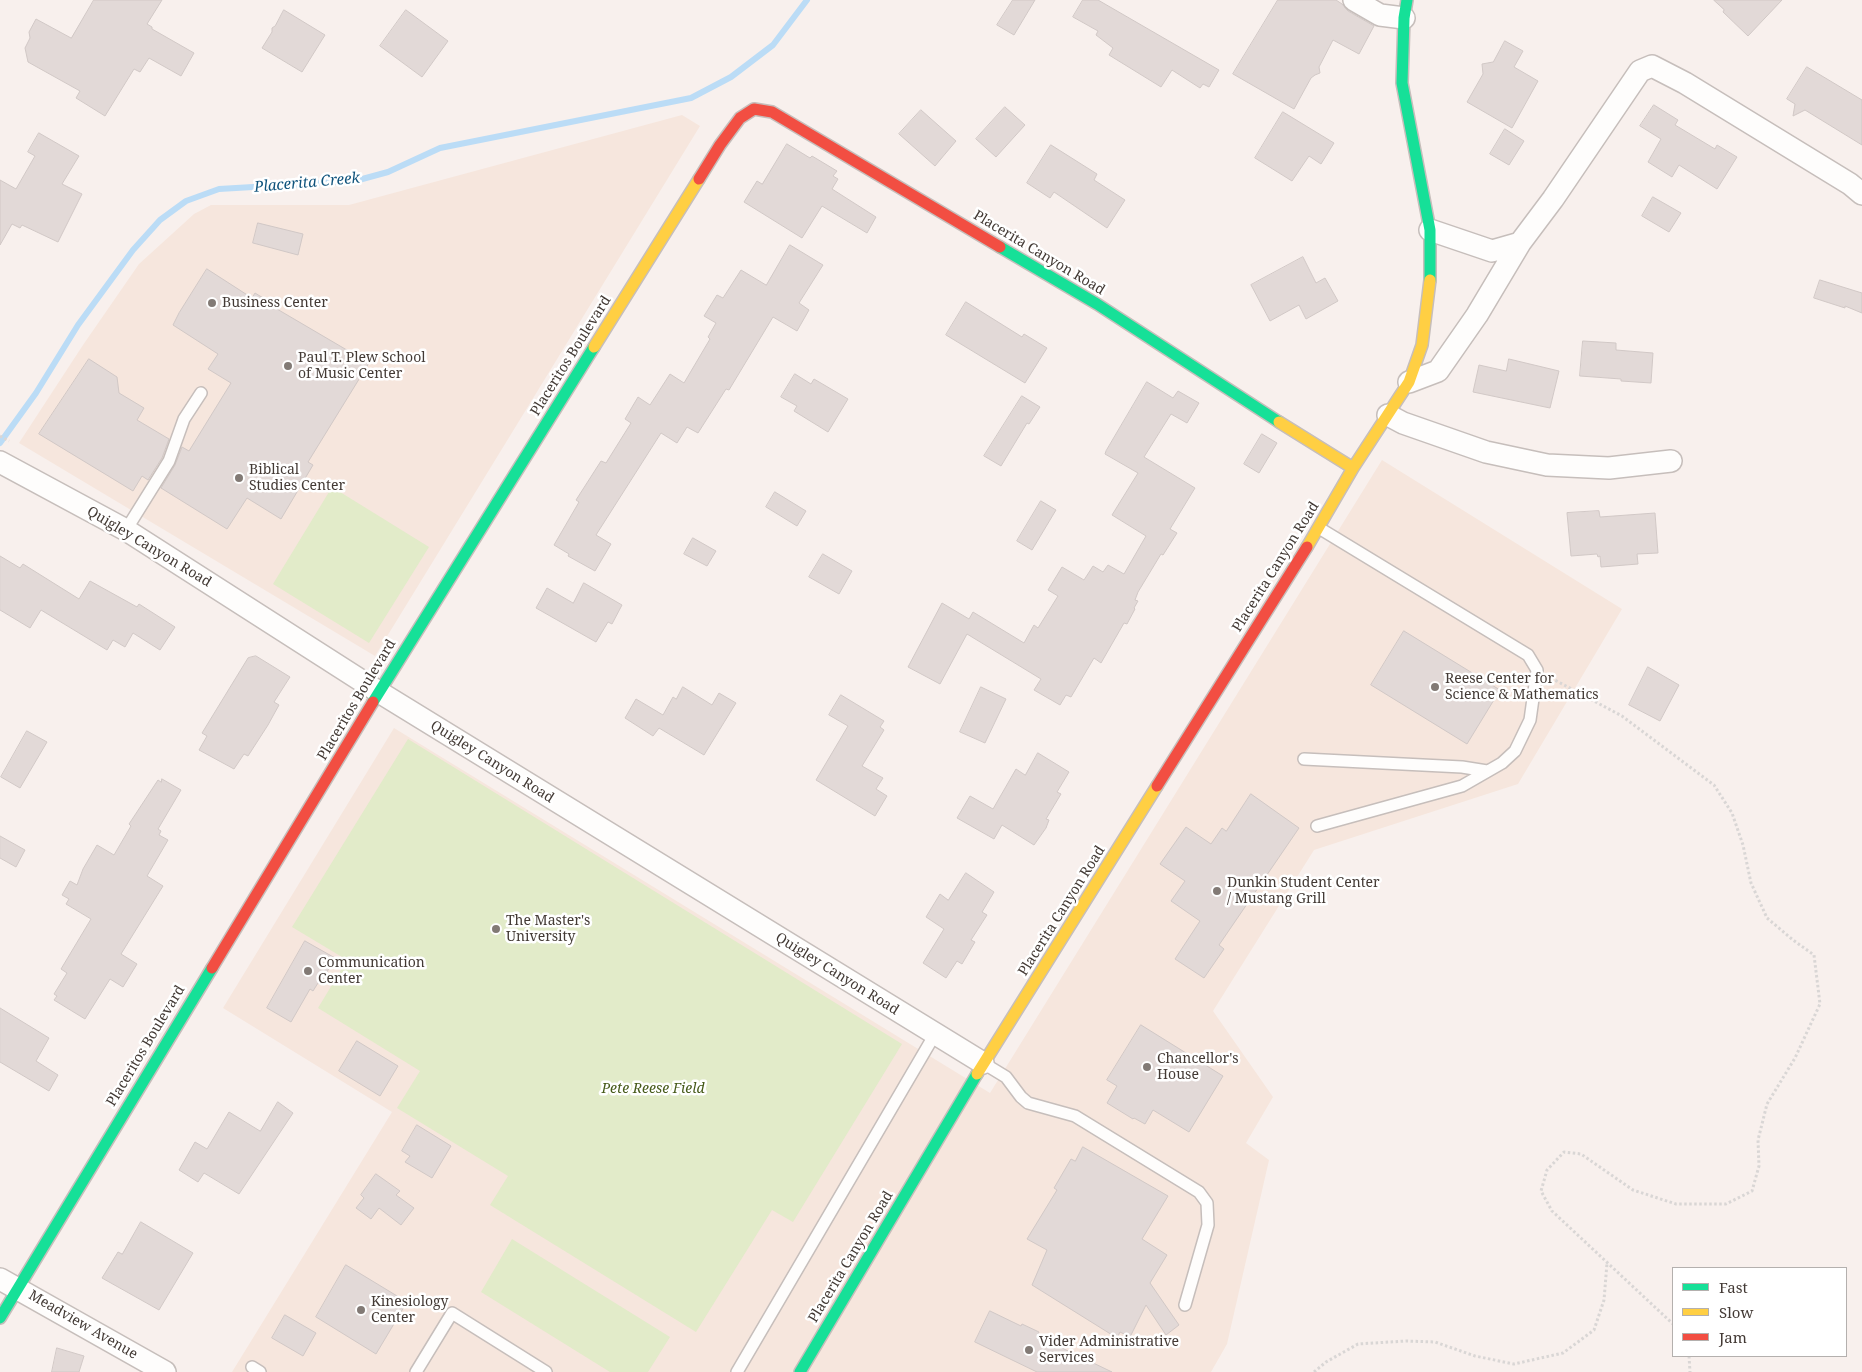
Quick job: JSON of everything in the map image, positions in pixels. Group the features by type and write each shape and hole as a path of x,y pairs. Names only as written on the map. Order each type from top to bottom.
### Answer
{"street":[{"path":"1354,0 1380,15 1405,9"},
{"name":"Placerita Canyon Road","path":"800,1372 983,1064 1319,528 1353,468 1409,382 1422,345 1426,318 1430,276 1430,230 1402,83 1405,9"},
{"path":"1409,382 1438,371 1477,315 1520,243 1553,199 1640,71 1652,66 1685,83 1850,184 1862,194"},
{"name":"Placerita Canyon Road","path":"754,109 772,112 1097,304 1235,395 1353,468"},
{"name":"Placeritos Boulevard","path":"0,1318 9,1284 720,145 740,118 754,109"},
{"path":"1430,230 1492,252 1520,243"},
{"path":"1388,414 1403,423 1486,452 1547,464 1609,468 1671,461"},
{"name":"Quigley Canyon Road","path":"3,469 126,530 379,692 983,1064"},
{"name":"Meadview Avenue","path":"9,1284 165,1372"}],"lane":[{"path":"126,530 169,461 184,419 201,393"},
{"path":"1317,826 1462,786 1502,763 1515,751 1530,720 1537,670 1528,655 1319,528"},
{"path":"1304,758 1487,770"},
{"path":"737,1372 935,1034"},
{"path":"983,1064 1006,1077 1028,1102 1075,1116 1199,1192 1207,1202 1208,1225 1185,1305"},
{"path":"416,1372 452,1313 546,1372"}],"path":[{"path":"1537,670 1622,716 1714,785 1732,813 1743,845 1751,883 1767,918 1792,940 1814,955 1820,1004 1796,1058 1767,1104 1758,1140 1759,1166 1752,1192 1726,1204 1676,1204 1633,1190 1581,1154 1564,1152 1547,1170 1541,1191 1552,1211 1672,1323"},
{"path":"1314,1372 1326,1362 1358,1344 1406,1341 1435,1342 1476,1356 1514,1364 1564,1353 1594,1330 1604,1300 1607,1263"},
{"path":"1689,1357 1690,1372"}],"shaded area":[{"path":"682,115 700,126 375,656 19,443 139,264 194,214 211,205 349,205"},
{"name":"The Master's University","path":"1382,460 1622,609 1518,784 1314,850 1213,1011 1273,1097 1246,1143 1269,1160 1227,1344 1211,1372 232,1372 392,1112 223,1008 394,728 990,1093"}],"green space":[{"path":"332,487 429,547 369,643 273,584"},
{"name":"Pete Reese Field","path":"408,739 902,1044 793,1222 772,1210 696,1332 490,1205 508,1176 397,1108 420,1071 318,1008 347,960 292,927"},
{"path":"512,1239 670,1337 648,1372 610,1372 481,1292"}],"building":[{"path":"94,0 162,0 147,24 152,29 194,53 181,76 149,58 140,72 134,69 105,116 76,98 80,91 28,62 25,48 30,38 29,32 36,19 71,38"},
{"path":"1013,0 1035,0 1014,35 997,25"},
{"path":"1083,0 1098,0 1219,70 1209,87 1203,84 1200,88 1172,70 1161,87 1109,55 1113,48 1096,35 1098,31 1073,17"},
{"path":"1278,0 1336,0 1348,11 1374,26 1359,54 1333,40 1319,67 1320,73 1311,78 1294,109 1233,74"},
{"path":"1714,0 1782,0 1748,36 1723,12 1724,10"},
{"path":"284,10 325,35 302,72 262,48"},
{"path":"406,10 448,41 422,77 380,46"},
{"path":"1505,41 1523,51 1514,67 1538,81 1512,128 1467,102 1483,74 1482,64 1493,62"},
{"path":"1807,67 1862,100 1862,145 1805,110 1793,116 1795,104 1787,99"},
{"path":"1654,105 1678,120 1675,125 1715,149 1717,145 1737,157 1717,189 1679,165 1672,177 1648,162 1661,139 1640,126"},
{"path":"1005,107 1025,125 996,157 976,139"},
{"path":"921,110 956,141 935,166 899,134"},
{"path":"1283,112 1334,143 1321,164 1309,156 1292,181 1255,158"},
{"path":"1505,129 1524,141 1509,165 1490,154"},
{"path":"39,133 79,156 62,184 82,194 58,242 22,225 20,228 12,224 0,245 0,180 16,189 35,156 28,152"},
{"path":"787,144 837,171 833,176 838,179 832,189 876,217 867,233 822,206 802,238 744,202 757,181 762,184"},
{"path":"1051,145 1097,174 1094,180 1125,200 1107,228 1054,192 1050,198 1027,183"},
{"path":"1653,197 1681,213 1669,232 1642,216"},
{"path":"258,223 303,234 298,255 253,243"},
{"path":"790,245 823,265 799,303 809,310 797,331 773,317 729,390 726,389 698,433 687,427 677,443 661,433 596,535 611,544 595,571 568,556 569,554 554,545 579,502 576,500 601,461 606,463 631,423 625,419 638,397 650,405 670,374 684,383 710,339 708,337 716,323 704,316 717,295 723,298 741,270 766,285"},
{"path":"1303,257 1316,283 1325,278 1338,301 1306,319 1299,305 1270,321 1251,285"},
{"path":"207,269 252,298 255,293 278,307 277,309 369,363 308,462 313,465 281,519 247,498 227,529 161,488 175,465 182,447 189,451 231,383 208,369 218,354 173,325"},
{"path":"1820,280 1862,293 1862,313 1845,306 1845,308 1814,298"},
{"path":"966,302 1022,337 1024,334 1047,348 1025,383 946,335"},
{"path":"1583,341 1616,343 1616,350 1653,353 1651,383 1580,376"},
{"path":"89,359 117,377 119,393 144,408 137,420 169,439 162,458 148,480 142,476 133,491 39,434"},
{"path":"1509,359 1559,371 1550,408 1473,392 1479,365 1506,371"},
{"path":"795,374 811,384 814,379 848,399 828,432 794,411 797,406 781,397"},
{"path":"1147,382 1173,398 1178,391 1199,403 1187,423 1171,414 1144,457 1195,488 1170,529 1177,533 1163,555 1161,554 1138,592 1135,600 1138,601 1135,609 1127,624 1124,623 1101,663 1094,658 1071,697 1066,695 1060,705 1034,690 1041,679 967,634 940,684 908,667 942,603 969,619 973,612 1024,643 1034,625 1038,628 1058,596 1048,590 1062,567 1084,580 1093,566 1103,572 1108,565 1124,574 1146,536 1112,515 1138,473 1105,454"},
{"path":"1022,396 1040,407 1029,424 1027,423 1001,466 984,456"},
{"path":"1262,434 1277,443 1259,473 1244,464"},
{"path":"775,492 806,511 797,526 766,507"},
{"path":"1041,501 1056,510 1032,550 1017,541"},
{"path":"1599,511 1600,517 1655,513 1658,553 1637,554 1638,564 1601,567 1600,556 1598,557 1597,554 1571,556 1567,513"},
{"path":"693,538 716,551 707,566 684,554"},
{"path":"823,554 852,571 839,594 809,577"},
{"path":"0,556 20,568 23,564 79,599 90,581 137,607 139,604 175,627 160,650 133,633 125,647 113,640 107,650 41,610 30,628 0,610"},
{"path":"584,583 622,605 612,624 608,622 596,642 536,608 547,588 573,603"},
{"name":"Reese Center for Science & Mathematics","path":"1404,631 1500,690 1467,744 1371,685"},
{"path":"256,656 290,677 274,702 279,705 268,725 248,756 244,754 234,769 199,750 207,736 202,733 248,658"},
{"path":"1648,667 1679,685 1660,721 1629,705"},
{"path":"683,687 712,705 719,693 736,703 704,755 659,728 653,736 625,718 636,699 663,715 673,697 676,699"},
{"path":"981,687 1006,699 985,743 960,732"},
{"path":"841,695 884,721 880,727 884,730 862,766 883,778 876,789 887,796 875,816 816,780 848,726 829,715"},
{"path":"27,731 47,742 20,788 1,777"},
{"path":"1038,753 1069,772 1057,792 1061,794 1046,819 1049,820 1046,828 1034,845 1002,825 994,839 957,818 970,796 993,809 1016,769 1025,775"},
{"path":"162,779 181,790 158,829 161,831 159,835 168,840 147,876 163,886 121,954 137,964 123,987 110,979 85,1019 54,1000 57,996 54,994 67,973 61,969 91,919 66,904 69,899 62,895 70,881 77,885 83,869 97,845 114,855 131,826 129,824 158,780 161,782"},
{"name":"Dunkin Student Center / Mustang Grill","path":"1251,794 1299,828 1219,945 1224,949 1204,978 1175,959 1200,921 1171,901 1185,881 1160,864 1186,827 1211,844 1222,828 1226,831"},
{"path":"0,836 25,850 16,867 0,858"},
{"path":"966,873 994,892 982,912 987,915 971,940 975,942 962,964 957,961 946,978 923,963 944,929 926,917 940,894 948,900"},
{"name":"Communication Center","path":"305,941 335,958 320,984 318,983 313,991 310,989 291,1022 267,1008"},
{"path":"0,1008 49,1038 36,1061 58,1075 49,1091 0,1062"},
{"name":"Chancellor's House","path":"1141,1025 1223,1076 1189,1132 1153,1110 1145,1124 1107,1103 1117,1086 1107,1080"},
{"path":"357,1041 398,1066 380,1096 339,1071"},
{"path":"278,1102 293,1113 239,1194 204,1173 198,1182 179,1170 195,1142 207,1149 229,1112 260,1131"},
{"path":"417,1125 451,1146 432,1178 405,1162 410,1156 402,1151"},
{"path":"1083,1147 1168,1196 1142,1239 1167,1255 1150,1283 1179,1325 1166,1335 1146,1305 1130,1337 1120,1332 1117,1338 1032,1285 1047,1250 1027,1239 1057,1190 1054,1188 1071,1159 1075,1161"},
{"path":"376,1174 400,1191 396,1195 414,1208 401,1225 379,1208 371,1219 356,1208 364,1198 361,1195"},
{"path":"141,1222 193,1253 159,1310 102,1278 118,1252 122,1254"},
{"name":"Kinesiology Center","path":"346,1265 407,1302 376,1354 316,1317"},
{"name":"Vider Administrative Services","path":"990,1311 1021,1326 1022,1324 1039,1332 1037,1336 1112,1372 1037,1372 975,1342"},
{"path":"285,1315 316,1333 303,1356 272,1338"},
{"path":"57,1348 84,1356 79,1372 52,1372"}],"waterway":[{"name":"Placerita Creek","path":"0,443 36,393 78,325 133,250 160,220 186,201 219,189 355,181 388,172 440,148 691,98 731,77 773,45 807,0"}],"traffic: fast":[{"path":"1407,0 1404,18 1402,83 1430,230 1430,280"},
{"path":"1000,247 1097,304 1279,422"},
{"path":"373,702 594,347"},
{"path":"0,1318 212,968"},
{"path":"800,1372 977,1074"}],"traffic: slow":[{"path":"594,347 699,179"},
{"path":"1307,547 1353,468 1409,382 1422,345 1430,280"},
{"path":"1279,422 1353,468"},
{"path":"977,1074 1157,786"}],"traffic: jam":[{"path":"699,179 720,145 740,118 754,109 772,112 1000,247"},
{"path":"1157,786 1307,547"},
{"path":"212,968 373,702"}],"place":[{"name":"Business Center","path":"212,303"},
{"name":"Paul T. Plew School of Music Center","path":"288,366"},
{"name":"Biblical Studies Center","path":"239,478"},
{"name":"Reese Center for Science & Mathematics","path":"1435,687"},
{"name":"Dunkin Student Center / Mustang Grill","path":"1217,891"},
{"name":"The Master's University","path":"496,929"},
{"name":"Communication Center","path":"308,971"},
{"name":"Chancellor's House","path":"1147,1067"},
{"name":"Kinesiology Center","path":"361,1310"},
{"name":"Vider Administrative Services","path":"1029,1350"}]}
